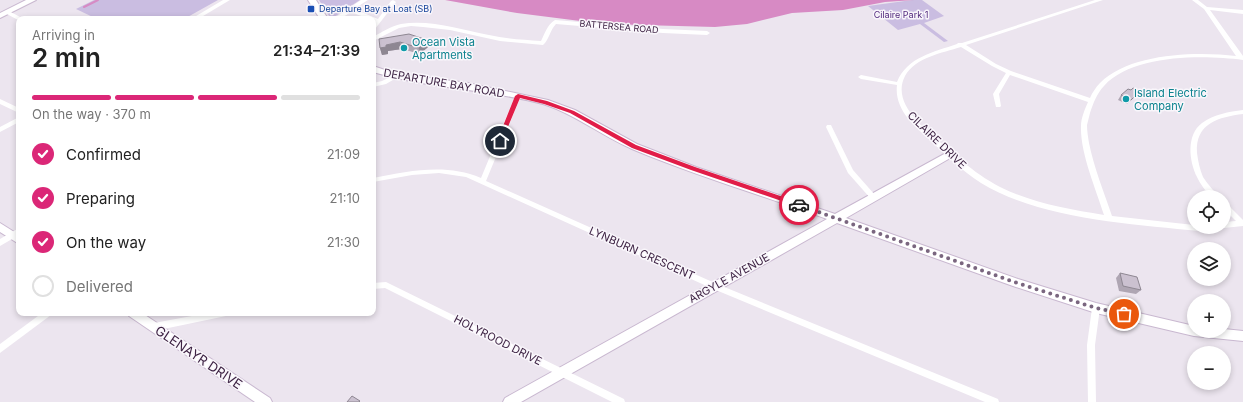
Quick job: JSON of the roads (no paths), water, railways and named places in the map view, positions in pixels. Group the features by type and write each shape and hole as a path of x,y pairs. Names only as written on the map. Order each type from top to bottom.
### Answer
{"main road":[{"path":"3,14 32,0"},
{"path":"312,0 322,16"},
{"name":"DEPARTURE BAY ROAD","path":"376,70 396,76 468,86 545,102 572,112 634,146 649,152 1017,283 1096,308 1187,329"},
{"name":"ARGYLE AVENUE","path":"509,402 949,155"},
{"path":"0,227 16,235"},
{"name":"GLENAYR DRIVE","path":"138,316 266,402"},
{"name":"DEPARTURE BAY ROAD","path":"1231,335 1243,336"}],"street":[{"path":"199,16 227,0"},
{"path":"341,16 365,0"},
{"path":"861,77 898,84 903,74 912,64 926,56 1100,0"},
{"path":"1195,0 1206,8 1241,58"},
{"path":"376,24 393,2"},
{"path":"1206,8 1243,12"},
{"path":"351,10 366,16"},
{"path":"3,14 16,18"},
{"name":"BATTERSEA ROAD","path":"376,37 388,30 402,26 418,25 500,39 543,43 550,28 555,22 707,33"},
{"path":"960,44 994,65 1009,72 1091,102"},
{"path":"1109,218 1090,159 1084,126 1091,102 1102,83 1128,68 1142,63 1189,55 1210,55 1241,58"},
{"path":"998,106 996,94 1009,72"},
{"path":"376,84 384,83 396,76"},
{"name":"CILAIRE DRIVE","path":"898,84 901,100 907,114 949,155 963,167 988,184 1007,193 1040,204 1109,218 1187,227"},
{"path":"483,181 518,96"},
{"path":"0,101 16,109"},
{"path":"1210,190 1198,173 1194,145 1199,129 1210,120 1229,114 1243,112"},
{"path":"0,130 16,121"},
{"path":"829,127 850,171 874,197"},
{"name":"LYNBURN CRESCENT","path":"376,179 412,173 439,171 467,175 714,286 995,402"},
{"path":"1231,212 1243,223"},
{"path":"1231,224 1243,223"},
{"path":"0,244 16,236"},
{"name":"HOLYROOD DRIVE","path":"376,286 386,285 621,402"},
{"path":"1092,402 1091,346 1096,308"},
{"path":"0,349 44,316"},
{"path":"154,327 211,316"}],"waterway":[{"path":"84,7 98,0"}],"place":[{"name":"Departure Bay at Loat (SB)","path":"311,9"},
{"name":"Ocean Vista Apartments","path":"404,48"},
{"name":"Island Electric Company","path":"1126,99"}],"park label":[{"name":"Cilaire Park 1","path":"901,15"}]}
